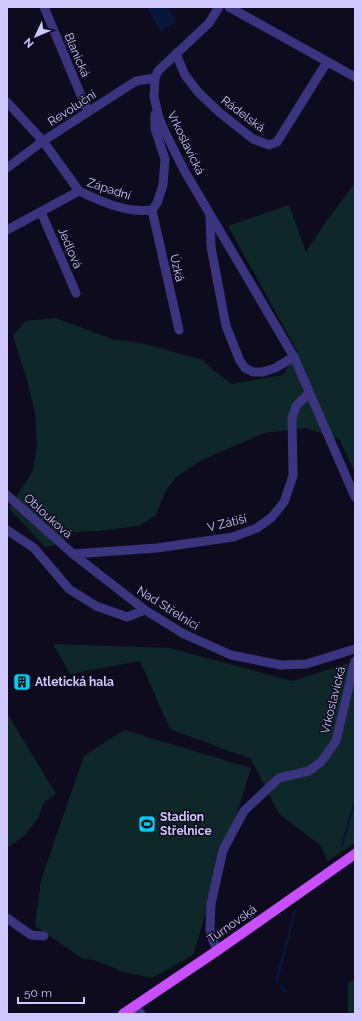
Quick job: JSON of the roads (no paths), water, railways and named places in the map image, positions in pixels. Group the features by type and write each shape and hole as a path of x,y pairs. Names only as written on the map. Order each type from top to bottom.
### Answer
{"main road":[{"name":"Turnovská","path":"123,1014 138,1010 218,950 355,854"}],"street":[{"name":"Blanická","path":"44,7 88,112"},
{"path":"155,78 165,64 209,23 219,7"},
{"path":"229,7 355,77"},
{"name":"Rádelská","path":"176,54 185,75 198,92 219,112 253,139 268,145 277,142 327,62"},
{"name":"Revoluční","path":"7,168 43,141 136,81 155,78"},
{"name":"Vrkoslavická","path":"155,78 153,92 156,107 165,132 210,215 294,357 355,497"},
{"path":"7,102 43,141 79,191"},
{"path":"152,210 157,203 164,185 165,159 155,129 156,107"},
{"name":"Západní","path":"7,230 79,191 112,206 141,211 152,210"},
{"name":"Úzká","path":"152,210 179,330"},
{"name":"Jedlová","path":"41,212 76,293"},
{"name":"Vrkoslavická","path":"210,215 211,247 226,326 240,361 246,368 253,372 263,372 275,368 294,357"},
{"name":"V Zátiší","path":"73,554 157,548 233,536 257,528 272,517 284,502 293,476 292,418 296,406 309,393"},
{"name":"Oblouková","path":"7,495 73,554"},
{"path":"7,530 34,548 69,589 96,606 127,617 145,610"},
{"name":"Nad Střelnicí","path":"73,554 145,610 184,634 231,655 281,665 306,664 355,650"},
{"name":"Vrkoslavická","path":"218,950 213,941 210,929 211,904 224,850 244,811 279,778 309,770 320,762 336,741 355,662"},
{"path":"7,918 31,935 44,936"}],"water":[{"path":"168,7 177,21 161,31 147,8"}],"waterway":[{"path":"342,846 355,800"},
{"path":"278,982 277,979 295,911"},
{"path":"281,986 285,992"}],"place":[{"name":"Atletická hala","path":"22,682"},
{"name":"Stadion Střelnice","path":"147,824"}]}
